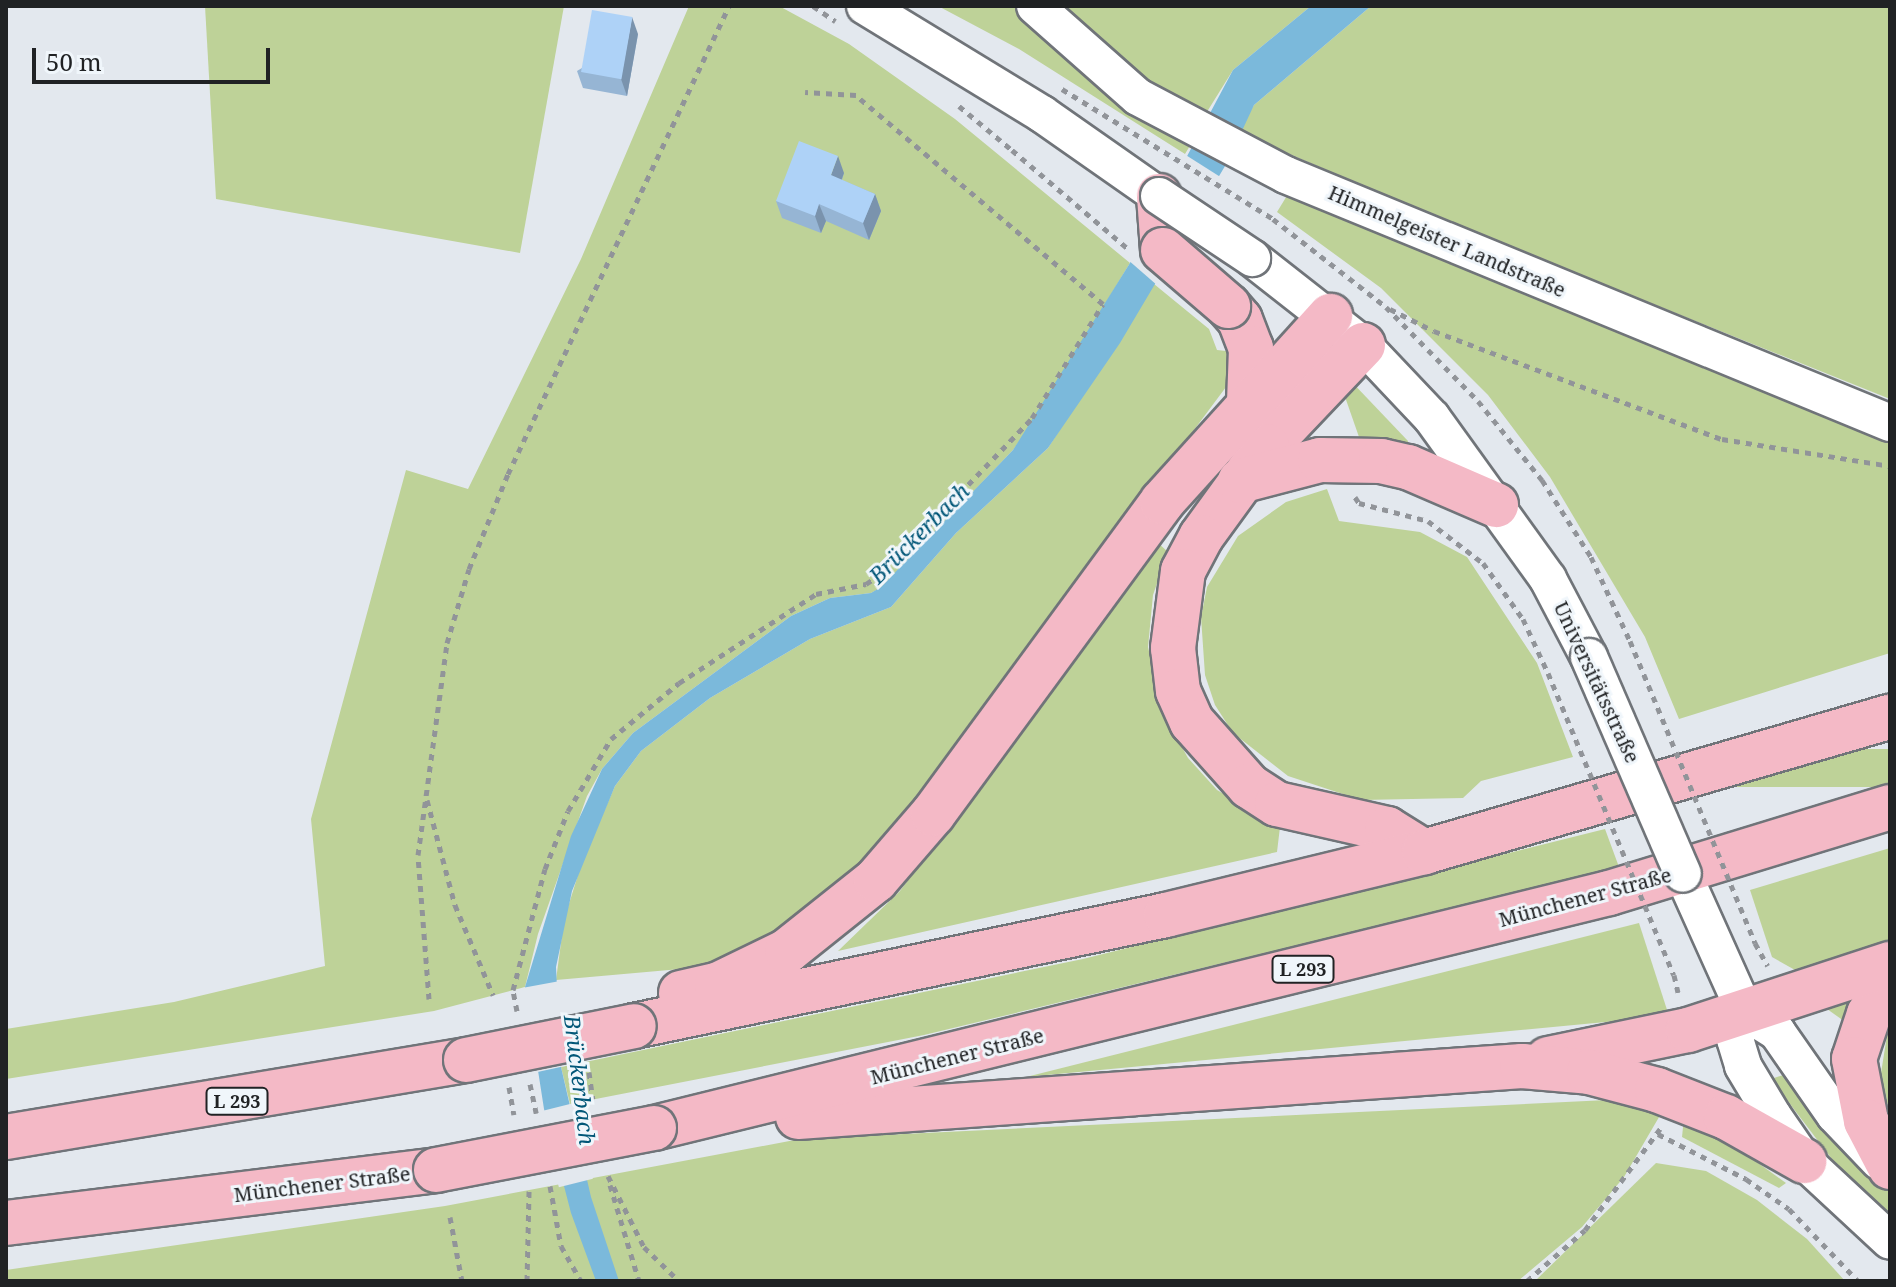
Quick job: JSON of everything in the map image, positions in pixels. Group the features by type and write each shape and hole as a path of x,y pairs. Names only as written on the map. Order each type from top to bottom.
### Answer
{"highway":[{"path":"1159,196 1163,250 1240,320 1251,348 1249,402"},
{"path":"632,1014 717,985 787,951 876,880 933,814 1162,502 1249,402 1330,316"},
{"path":"1363,345 1240,481 1183,571 1173,648 1178,691 1192,722 1231,770 1277,804 1387,829 1424,852"},
{"path":"1240,481 1320,460 1381,461 1408,467 1496,505"},
{"name":"L 293","path":"6,1137 466,1060 509,1065 632,1014 913,971 1424,852 1890,717"},
{"name":"Münchener Straße","path":"6,1223 436,1170 712,1117 1609,893 1890,807"},
{"path":"712,1117 752,1120 1522,1066 1688,1030 1890,964"},
{"path":"1890,987 1869,1014 1854,1059 1866,1121 1890,1168"},
{"path":"1522,1066 1589,1072 1657,1090 1726,1117 1804,1161"}],"street":[{"path":"865,6 1052,102 1159,196 1252,258 1330,316"},
{"name":"Himmelgeister Landstraße","path":"1035,6 1138,97 1270,166 1397,210 1890,423"},
{"name":"Universitätsstraße","path":"1330,316 1363,345 1432,418 1548,579 1589,657 1719,959 1745,1012"},
{"path":"1890,1168 1835,1115 1777,1032 1745,1012 1735,1039 1743,1066 1804,1161 1890,1241"}],"path":[{"path":"429,999 418,855 447,643 469,569 508,474 729,6"},
{"path":"513,990 545,869 568,811 611,739 679,683 816,594 866,584 885,571 1032,418 1103,304 856,95 805,92"},
{"path":"1052,102 1273,219 1386,307 1478,401 1542,480 1591,557 1630,641 1755,943"},
{"path":"1012,150 1133,253"},
{"path":"1386,307 1434,331 1722,439 1890,466"},
{"path":"1548,673 1674,975"},
{"path":"426,795 447,880 493,995"},
{"path":"587,1062 593,1099"},
{"path":"509,1065 514,1115"},
{"path":"1527,1281 1585,1230 1658,1134 1746,1179 1789,1209 1858,1281"},
{"path":"639,1281 608,1176 644,1247 679,1281"},
{"path":"527,1281 529,1191"},
{"path":"450,1217 462,1281"},
{"path":"1846,1267 1856,1255"}],"green space":[{"path":"205,6 564,6 520,253 216,199"},
{"path":"689,6 779,6 849,44 955,119 1130,263 1037,416 1013,450 882,587 871,593 830,598 791,616 633,733 602,769 587,796 538,934 525,987 434,1011 6,1079 6,1029 174,1002 325,966 311,819 406,470 468,489 581,259"},
{"path":"938,6 1017,6 1072,60 1191,144 1185,154 1019,49"},
{"path":"1060,6 1311,6 1233,70 1205,115 1152,88"},
{"path":"1371,6 1890,6 1890,399 1446,221 1238,132 1254,105"},
{"path":"1288,194 1890,439 1890,653 1679,719 1645,637 1550,477 1488,395 1381,288 1277,212"},
{"path":"1154,284 1209,329 1217,350 1235,352 1229,383 880,851 788,934 703,967 556,980 564,920 582,862 615,786 641,751 710,698 810,639 891,607 956,533 1048,448"},
{"path":"1348,378 1408,441 1408,445 1359,437 1344,394"},
{"path":"1327,489 1339,521 1420,532 1467,557 1537,663 1573,757 1481,781 1463,798 1361,800 1288,776 1233,733 1215,705 1205,675 1201,617 1207,587 1238,536 1286,502"},
{"path":"1157,542 1168,552 1153,595 1148,647 1164,715 1188,758 1217,790 1280,827 1277,852 838,951 900,891"},
{"path":"1700,749 1890,749 1890,787 1700,787"},
{"path":"1605,829 1619,867 1610,870 924,1035 570,1104 561,1067 1083,959"},
{"path":"1890,848 1890,943 1831,969 1795,970 1772,957 1750,890"},
{"path":"1639,923 1669,1016 1026,1077"},
{"path":"1856,984 1851,1026 1820,1004"},
{"path":"1890,1017 1890,1116 1881,1073"},
{"path":"1789,1073 1890,1192 1890,1220 1844,1175 1771,1079"},
{"path":"1628,1099 1662,1112 1624,1177 1582,1227 1518,1281 6,1281 6,1270 445,1206 800,1139"},
{"path":"1684,1118 1722,1137 1786,1183 1779,1188 1682,1137"},
{"path":"1656,1163 1706,1171 1757,1200 1807,1239 1845,1281 1535,1281"}],"water":[{"path":"1311,6 1371,6 1254,105 1228,161 1120,343 1048,448 956,533 891,607 810,639 710,698 641,751 615,786 572,891 556,967 561,1067 591,1197 619,1281 596,1281 571,1213 544,1109 525,987 571,836 602,769 633,733 791,616 830,598 871,593 881,587 1013,450 1130,263 1233,70"}],"pier":[{"path":"1181,152 1222,178 1158,286 1127,259"},
{"path":"560,981 565,1066 533,1073 522,988"},
{"path":"574,1103 593,1179 559,1187 540,1111"}],"building":[{"path":"592,10 632,17 621,79 581,72"},
{"path":"799,141 838,156 831,175 875,194 863,223 819,204 815,216 776,201"}],"water label":[{"name":"Brückerbach","path":"919,533"},
{"name":"Brückerbach","path":"580,1080"}]}
